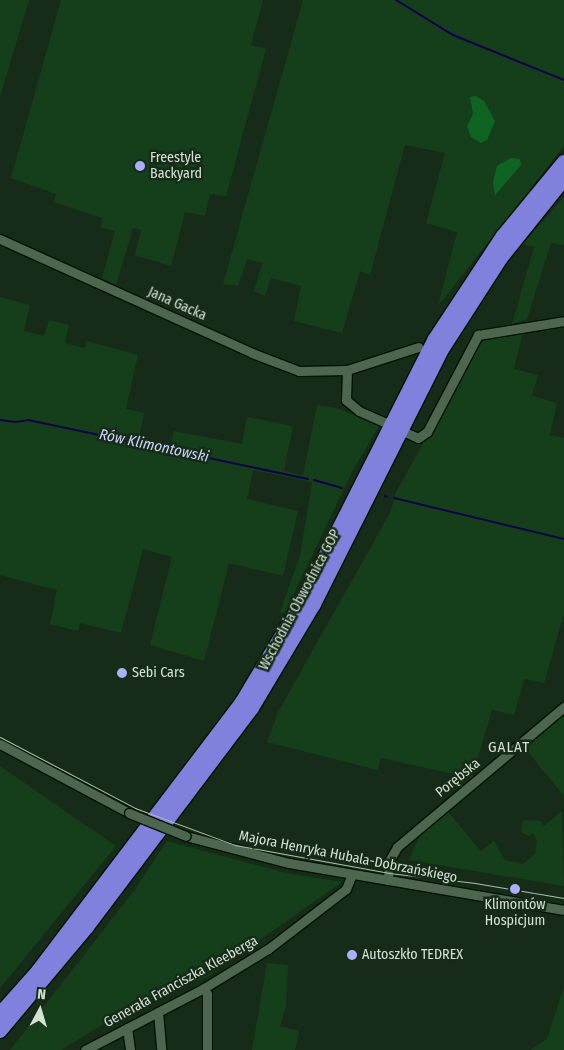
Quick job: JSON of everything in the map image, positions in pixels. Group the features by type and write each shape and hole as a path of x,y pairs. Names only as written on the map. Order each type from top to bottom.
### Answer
{"highway":[{"name":"Wschodnia Obwodnica GOP","path":"0,1014 38,971 242,702 303,600 435,339 503,236 564,162"},
{"name":"Wschodnia Obwodnica GOP","path":"0,1031 87,927 252,708 314,604 443,348 501,258 564,179"}],"street":[{"name":"Jana Gacka","path":"0,240 280,365 306,371 348,370 418,347"},
{"path":"407,433 418,438 427,432 478,335 564,321"},
{"path":"348,370 346,400 359,411 384,422"},
{"name":"Porębska","path":"388,880 389,861 397,847 564,707"},
{"name":"Majora Henryka Hubala-Dobrzańskiego","path":"0,744 129,813 186,836 248,854 352,874 564,910"},
{"name":"Generała Franciszka Kleeberga","path":"85,1050 204,988 268,949 320,912 346,888 352,874"},
{"path":"204,988 207,994 207,1050"},
{"path":"158,1012 161,1018 161,1050"},
{"path":"127,1028 130,1050"}],"green space":[{"path":"0,0 29,0 0,97"},
{"path":"61,0 263,0 251,45 266,49 226,196 210,194 205,216 185,212 171,266 135,255 141,230 133,228 116,285 102,278 115,231 101,228 102,218 54,202 56,194 11,178"},
{"path":"303,0 564,0 564,146 438,306 457,232 426,223 445,153 405,145 370,275 360,271 342,333 294,321 301,286 271,278 265,296 254,291 262,263 247,259 238,286 223,284"},
{"path":"476,96 484,101 495,121 487,140 481,143 471,137 467,126 473,114 470,97"},
{"path":"511,158 520,159 521,165 495,195 493,182 497,166"},
{"path":"564,197 564,245 551,243 527,319 512,324 534,247 523,244"},
{"path":"0,297 30,305 24,331 44,336 49,320 69,325 65,343 85,348 87,341 138,355 126,409 144,413 139,438 170,446 174,431 242,444 247,417 293,426 284,471 303,475 317,405 336,408 380,425 354,468 284,614 280,612 300,556 312,482 253,470 247,499 298,511 283,576 229,563 204,661 150,645 172,557 143,549 121,633 80,623 78,631 50,624 57,590 0,575"},
{"path":"523,332 514,369 538,375 532,396 557,403 550,435 564,438 564,614 544,683 524,679 514,715 492,710 472,778 381,758 378,770 267,742 278,712 391,511 395,494 481,338"},
{"path":"564,714 564,796 524,747"},
{"path":"0,766 116,846 0,988"},
{"path":"562,811 564,886 409,860 419,837 448,812 481,851 494,841 505,860 523,864 535,854 537,841 533,833 529,836 521,832 523,820 540,821 544,826"},
{"path":"167,841 286,873 342,882 207,977 117,1016 61,1050 10,1050 133,892"},
{"path":"267,963 288,965 286,1006 280,1026 299,1031 295,1050 252,1050"},
{"path":"564,986 564,1050 530,1050 547,1039"}],"waterway":[{"path":"396,0 453,35 564,80"},
{"name":"Rów Klimontowski","path":"0,420 16,422 28,420 308,479"},
{"name":"Rów Klimontowski","path":"314,480 342,488"},
{"name":"Rów Klimontowski","path":"394,498 564,539"}],"tram line":[{"path":"0,737 135,808 235,845 389,873 475,883 564,898"}],"place":[{"name":"Freestyle Backyard","path":"140,166"},
{"name":"Sebi Cars","path":"122,673"},
{"name":"Klimontów Hospicjum","path":"515,889"},
{"name":"Autoszkło TEDREX","path":"352,955"}],"district":[{"name":"GALAT","path":"509,748"}]}
